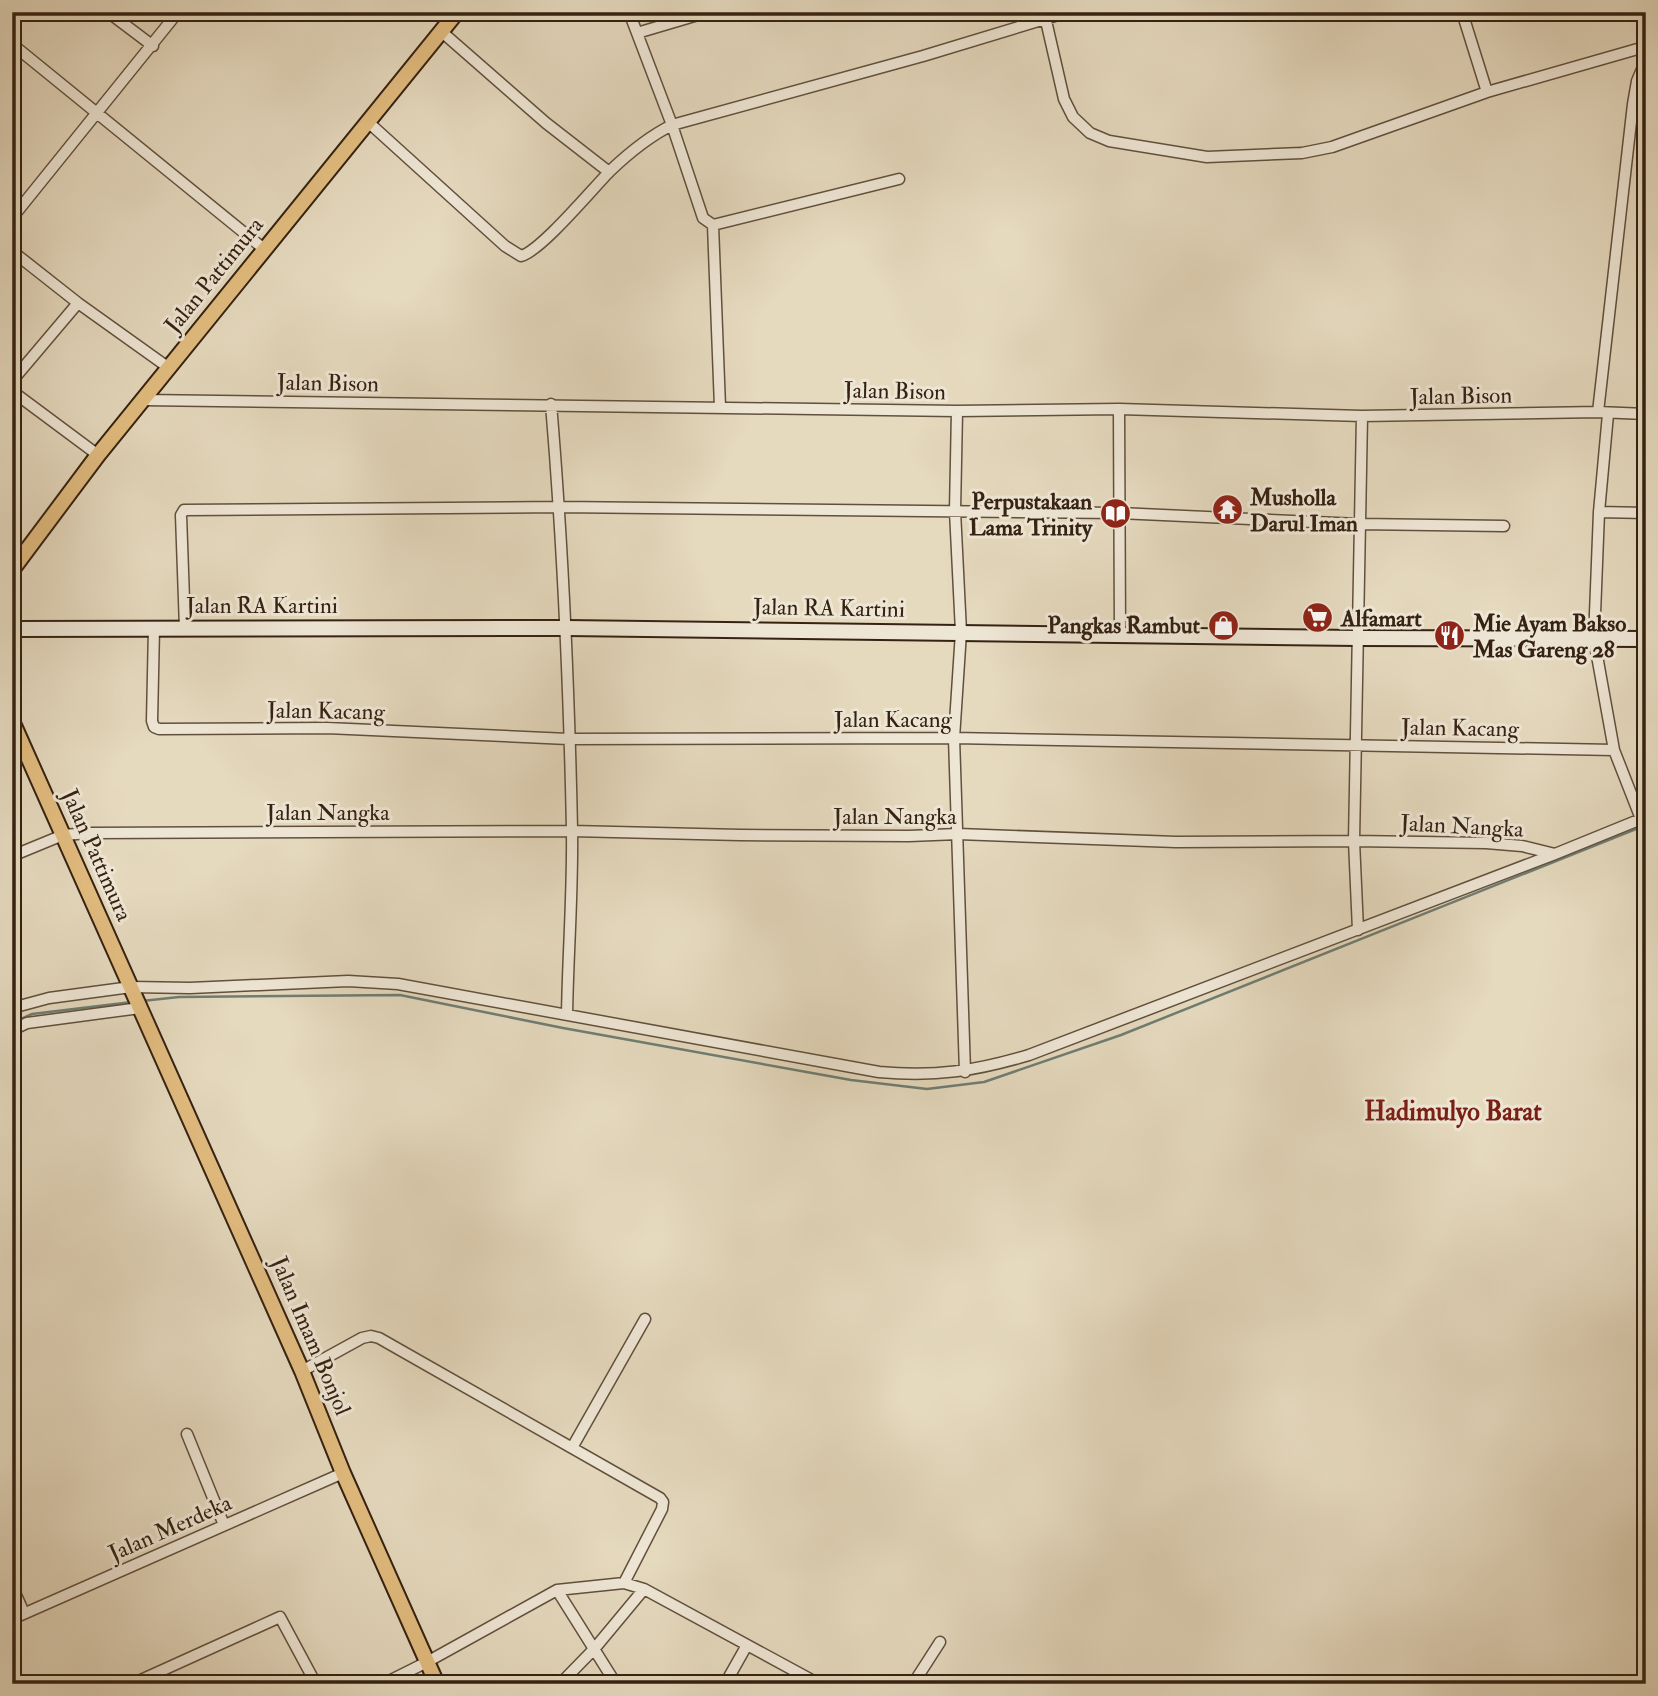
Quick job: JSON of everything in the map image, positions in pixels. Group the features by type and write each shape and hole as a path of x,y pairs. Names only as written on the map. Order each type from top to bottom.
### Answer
{"main road":[{"name":"Jalan Pattimura","path":"15,560 457,12"},
{"name":"Jalan RA Kartini","path":"12,629 567,628 1646,639"},
{"name":"Jalan Pattimura","path":"12,720 140,1008"},
{"name":"Jalan Imam Bonjol","path":"140,1008 303,1371 343,1473 437,1684"}],"street":[{"path":"108,12 153,46"},
{"path":"12,218 178,12"},
{"path":"629,12 672,125 703,218 713,225 899,179"},
{"path":"637,33 708,12"},
{"path":"367,121 505,246 521,256 528,254 545,238 638,145 672,125 923,57 1045,16 1068,12"},
{"path":"1462,12 1487,92"},
{"path":"1045,16 1065,99 1073,117 1090,133 1109,141 1207,157 1302,153 1364,137 1487,92 1641,48 1646,51"},
{"path":"442,32 546,123 609,172"},
{"path":"12,44 264,248"},
{"path":"1555,854 1643,818 1614,750 1594,639 1603,413 1633,104 1637,81 1646,60"},
{"path":"713,225 720,407"},
{"path":"12,251 78,303 169,368"},
{"path":"12,381 78,303"},
{"path":"12,391 98,455"},
{"name":"Jalan Bison","path":"143,400 957,411 1119,409 1362,416 1646,414"},
{"path":"551,404 567,628 572,831 567,1015"},
{"path":"1119,409 1120,634"},
{"path":"957,411 955,512 961,632 954,738 965,1072"},
{"path":"1358,930 1354,841 1362,416"},
{"path":"185,628 181,515 184,510 560,507 1119,513 1359,524 1504,526"},
{"path":"1599,512 1646,513"},
{"name":"Jalan Kacang","path":"155,628 152,720 154,727 159,729 327,728 568,740 954,738 1614,750"},
{"name":"Jalan Nangka","path":"12,856 63,835 90,832 572,831 740,835 958,834 1176,842 1486,843 1522,846 1555,854"},
{"name":"Jalan Nangka","path":"12,1008 48,998 131,988 348,981 398,984 879,1072 965,1072 1029,1055 1555,854"},
{"path":"12,1030 27,1023 140,1008"},
{"path":"573,1446 646,1319"},
{"path":"303,1371 362,1338 375,1336 573,1446 660,1498 662,1509 624,1583"},
{"path":"187,1434 224,1525"},
{"name":"Jalan Merdeka","path":"12,1619 343,1473"},
{"path":"383,1684 557,1590 624,1583 643,1589 819,1684"},
{"path":"12,1586 24,1614"},
{"path":"560,1684 595,1648 643,1589"},
{"path":"557,1590 616,1684"},
{"path":"134,1683 280,1617 316,1684"},
{"path":"913,1684 940,1642"},
{"path":"725,1684 747,1645"}],"waterway":[{"path":"142,1001 179,997 400,995 563,1028 851,1080 927,1089 984,1082 1121,1035 1646,825"},
{"path":"12,1023 32,1014 132,1002"}],"place":[{"name":"Musholla Darul Iman","path":"1227,510"},
{"name":"Perpustakaan Lama Trinity","path":"1115,514"},
{"name":"Alfamart","path":"1318,618"},
{"name":"Pangkas Rambut","path":"1223,625"},
{"name":"Mie Ayam Bakso Mas Gareng 28","path":"1450,636"}],"district":[{"name":"Hadimulyo Barat","path":"1453,1112"}]}
